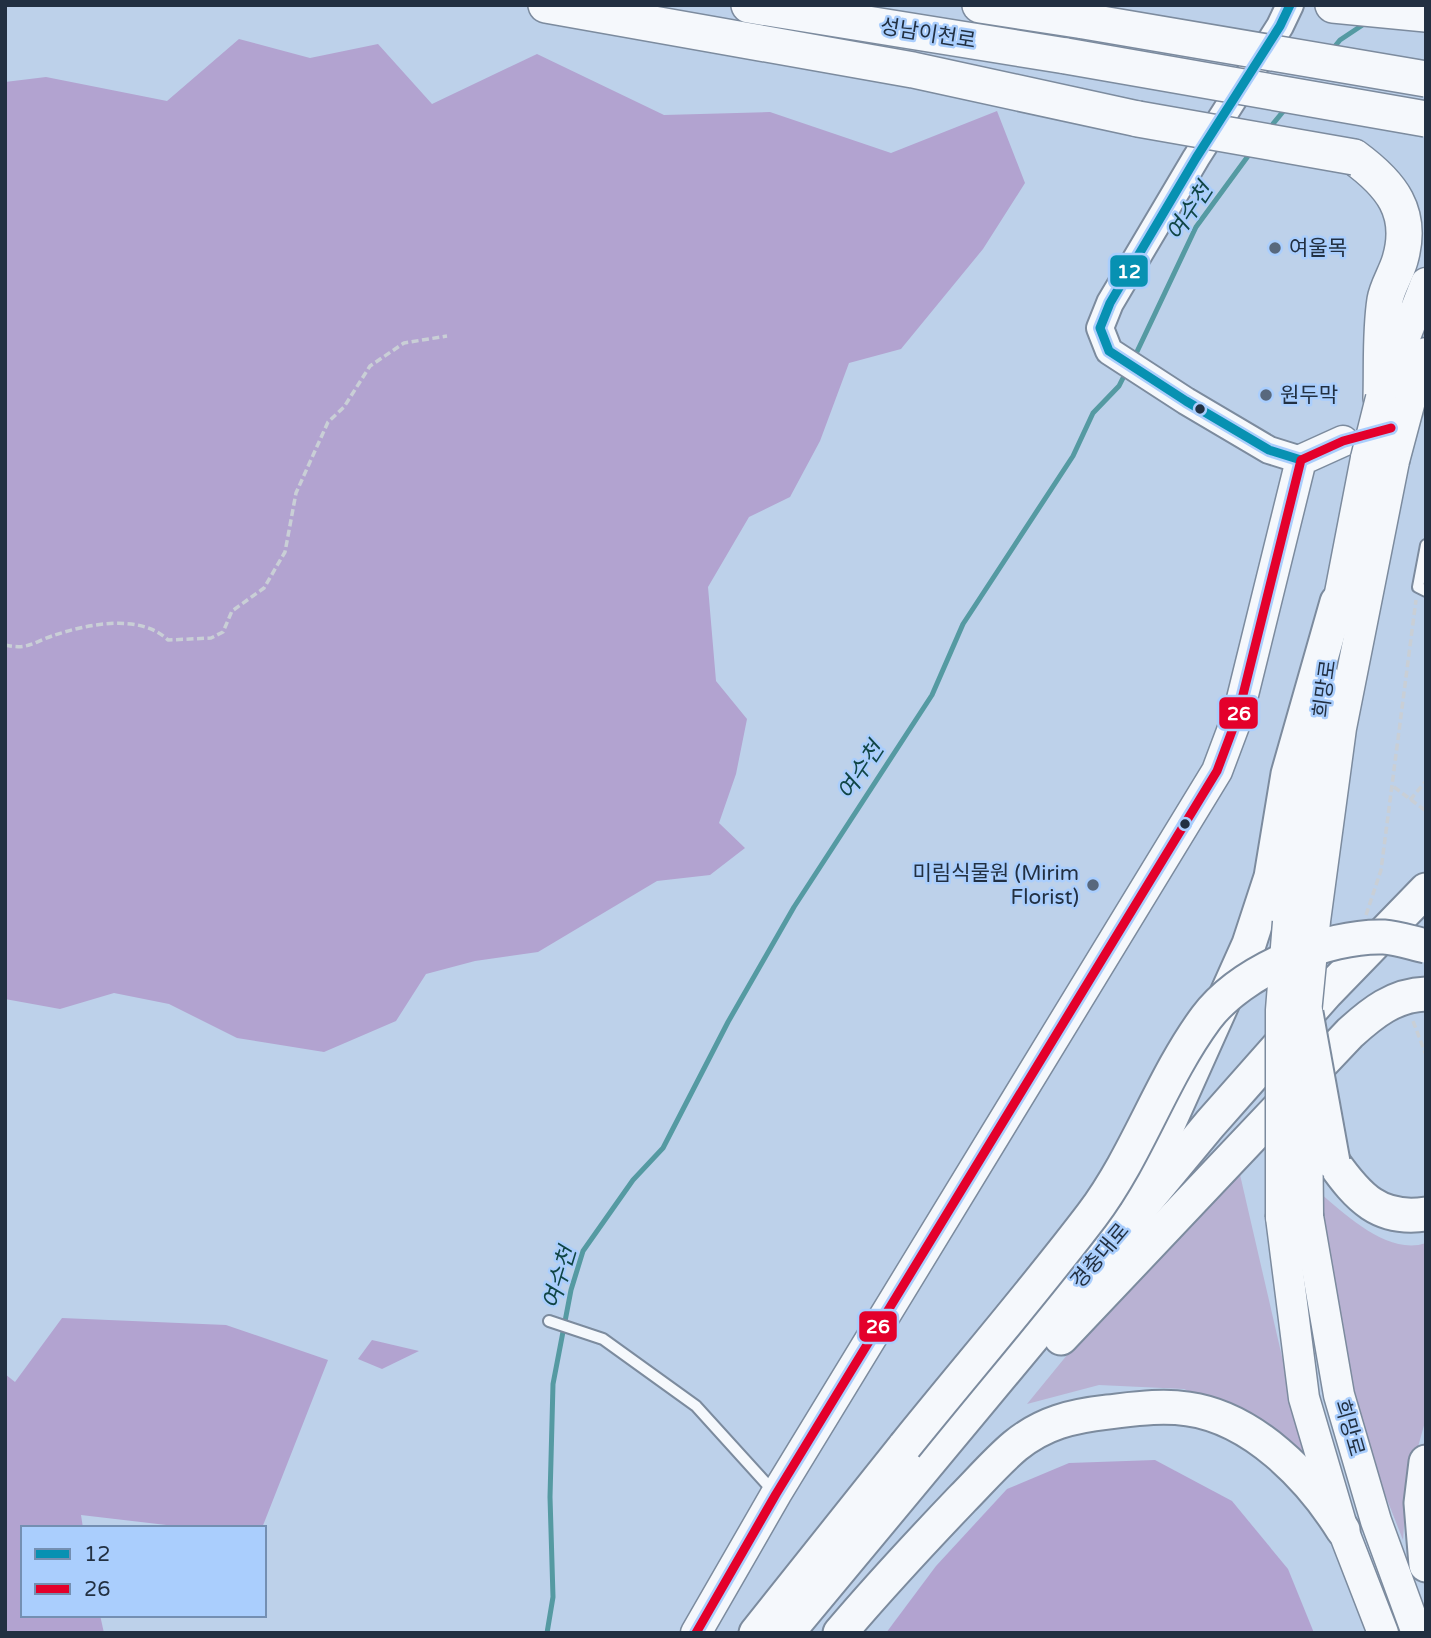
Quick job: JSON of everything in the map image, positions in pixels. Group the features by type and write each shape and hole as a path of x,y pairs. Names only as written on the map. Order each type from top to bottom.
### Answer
{"highway":[{"path":"546,5 913,70 1138,119 1354,157 1389,186 1402,206 1405,226 1401,259 1385,299 1395,399"},
{"name":"성남이천로","path":"749,5 1426,118"},
{"name":"성남이천로","path":"980,5 1426,79"},
{"path":"1333,5 1426,13"}],"main road":[{"path":"1395,399 1426,283"},
{"path":"696,1633 776,1494 1217,771 1238,715 1301,460 1368,453 1395,399 1426,353"},
{"name":"희망로","path":"1301,921 1337,602 1368,453"},
{"name":"희망로","path":"1301,921 1340,728 1368,453"},
{"path":"947,1437 1046,1305 1159,1145 1249,944 1271,877 1288,774 1337,602"},
{"name":"경충대로","path":"787,1633 947,1437 1210,1124 1326,993 1426,890"},
{"name":"경충대로","path":"809,1633 944,1466 1061,1338 1219,1140 1426,915"},
{"path":"1295,1217 1306,1013 1301,921"},
{"path":"1295,1217 1280,1010 1301,921"},
{"path":"756,1633 1093,1214 1140,1141 1207,1017 1242,984 1284,960 1340,941 1385,937 1426,946"},
{"path":"1061,1338 1350,1033 1378,1008 1414,995 1418,1003"},
{"path":"1306,1013 1333,1162 1352,1189 1380,1210 1410,1216 1426,1214"},
{"name":"희망로","path":"1295,1217 1304,1398 1343,1530 1383,1633"},
{"name":"희망로","path":"1295,1217 1339,1395 1376,1521 1417,1633"},
{"path":"840,1633 899,1564 1016,1445 1061,1419 1150,1407 1190,1409 1228,1422 1270,1448 1303,1477 1327,1503 1343,1530"},
{"path":"1426,1462 1421,1503 1426,1565"}],"street":[{"path":"1290,5 1280,26 1196,158 1110,303 1100,328 1109,351 1269,450 1301,460"}],"lane":[{"path":"1422,589 1426,545"},
{"path":"553,1323 603,1339 696,1406 776,1494"}],"path":[{"path":"5,645 22,649 55,635 134,622 158,630 168,640 211,638 222,632 232,611 264,588 285,552 296,494 328,422 344,407 370,366 404,342 447,336"},
{"path":"1366,920 1366,909 1381,870 1422,589"},
{"path":"1410,800 1426,781"},
{"path":"1394,788 1426,811"},
{"path":"1418,1003 1426,1055"}],"shaded area":[{"path":"239,39 310,58 378,44 432,104 537,54 664,115 770,112 891,153 997,111 1025,183 983,249 901,349 849,363 820,441 790,497 749,517 708,587 716,681 747,719 736,774 719,823 745,848 710,875 657,881 538,952 475,961 426,974 396,1021 324,1052 237,1038 169,1004 114,993 60,1009 5,999 5,82 46,77 167,101"},
{"path":"1238,1166 1307,1465 1245,1417 1184,1389 1099,1385 1027,1404 1166,1234"},
{"path":"1321,1194 1355,1222 1383,1239 1398,1244 1426,1243 1426,1418 1407,1487 1403,1540 1364,1441 1335,1321"},
{"path":"62,1318 226,1325 328,1360 263,1526 175,1526 81,1515 83,1526 21,1526 21,1617 100,1617 104,1633 5,1633 5,1374 15,1382"},
{"path":"372,1340 419,1351 382,1369 358,1359"},
{"path":"1155,1460 1232,1501 1288,1569 1314,1633 886,1633 936,1566 1007,1489 1069,1463"}],"waterway":[{"name":"여수천","path":"1331,51 1340,40 1367,22"},
{"name":"여수천","path":"1268,130 1286,108"},
{"name":"여수천","path":"1134,358 1196,227 1251,152"},
{"name":"여수천","path":"547,1633 553,1597 550,1497 553,1384 571,1290 583,1251 633,1180 663,1148 728,1022 794,907 932,695 963,624 1073,456 1093,413 1119,386 1127,370"}],"tunnel":[{"path":"1381,431 1426,419"}],"transit line":[{"name":"12","path":"1290,5 1280,26 1196,158 1110,303 1100,328 1109,351 1269,450 1301,460"},
{"name":"26","path":"696,1633 776,1494 1217,771 1238,715 1301,460 1343,441 1391,428"}],"place":[{"name":"여울목","path":"1275,248"},
{"name":"원두막","path":"1266,395"},
{"name":"미림식물원 (Mirim Florist)","path":"1093,885"}]}
